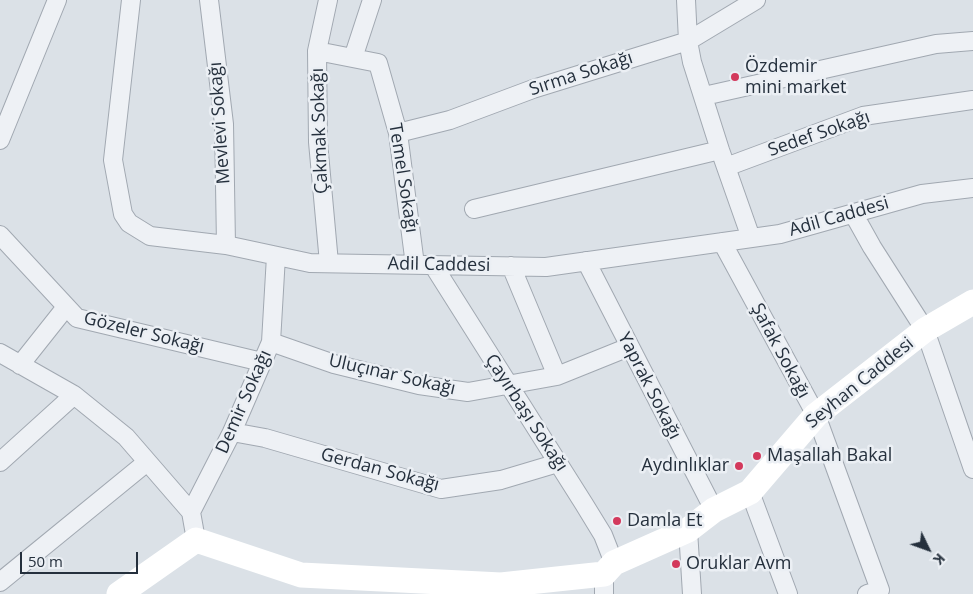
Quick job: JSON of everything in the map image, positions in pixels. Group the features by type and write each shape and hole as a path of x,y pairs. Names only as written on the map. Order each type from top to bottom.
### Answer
{"street":[{"path":"0,140 57,0"},
{"name":"Adil Caddesi","path":"131,0 113,160 123,214 129,223 150,236 226,245 310,263 546,267 780,234 922,194 973,188"},
{"name":"Mevlevi Sokağı","path":"209,0 224,124 226,245"},
{"name":"Çakmak Sokağı","path":"328,0 317,51 318,142 329,263"},
{"path":"317,51 353,58 372,0"},
{"path":"686,0 688,40 692,62 720,150 752,238"},
{"name":"Sırma Sokağı","path":"398,133 450,120 533,89 688,40 756,0"},
{"path":"704,96 936,44 973,41"},
{"name":"Temel Sokağı","path":"353,58 378,63 398,133 424,265"},
{"name":"Sedef Sokağı","path":"726,167 863,116 973,100"},
{"path":"474,209 720,150"},
{"path":"853,213 872,247 925,330 973,469"},
{"name":"Gözeler Sokağı","path":"0,235 77,318 262,362"},
{"name":"Şafak Sokağı","path":"722,242 816,415 880,590 867,594"},
{"name":"Demir Sokağı","path":"191,512 232,432 270,342 276,256"},
{"name":"Yaprak Sokağı","path":"586,261 714,510"},
{"name":"Çayırbaşı Sokağı","path":"424,265 508,386 603,535 607,577"},
{"path":"511,266 557,376"},
{"name":"Seyhan Caddesi","path":"196,540 301,575 500,589 607,577 688,530 714,510 750,492 816,415 925,330 973,302"},
{"path":"20,365 66,307"},
{"name":"Uluçınar Sokağı","path":"270,342 334,364 419,385 468,392 557,376 629,347"},
{"path":"0,353 74,395 126,437 191,512 196,540 119,594"},
{"path":"0,462 74,395"},
{"name":"Gerdan Sokağı","path":"232,432 265,438 441,489 501,480 558,463"},
{"path":"0,582 147,462"},
{"path":"750,492 788,594"},
{"path":"688,530 692,594"}],"place":[{"name":"Özdemir mini market","path":"735,77"},
{"name":"Maşallah Bakal","path":"757,456"},
{"name":"Aydınlıklar","path":"739,466"},
{"name":"Damla Et","path":"617,521"},
{"name":"Oruklar Avm","path":"676,564"}]}
